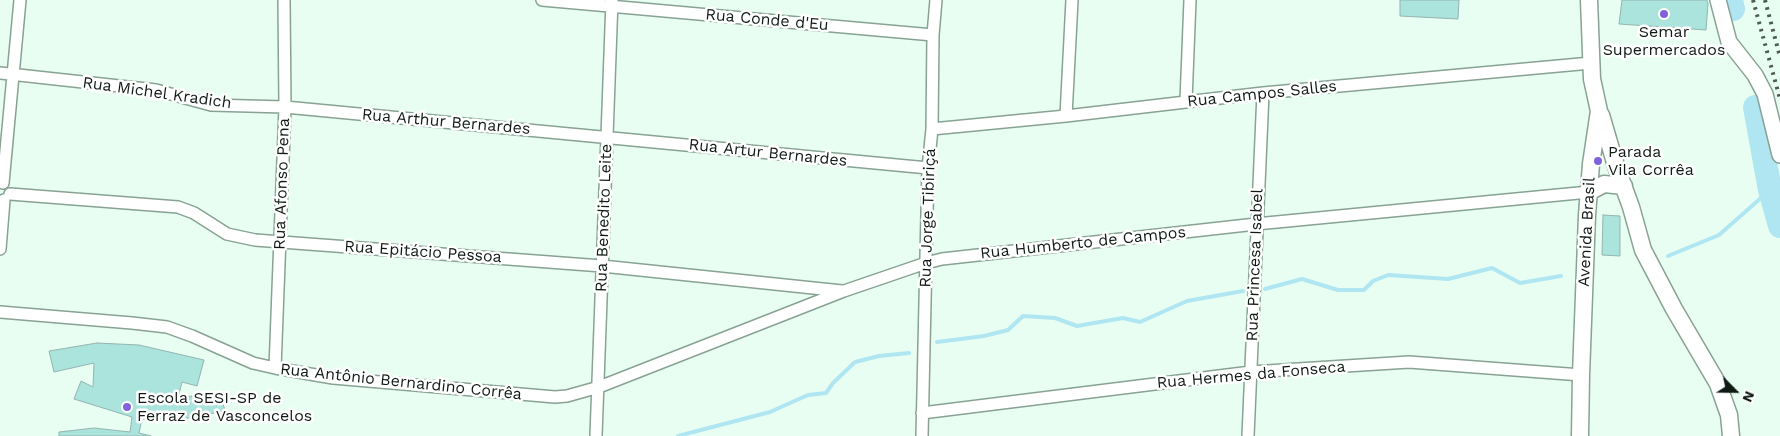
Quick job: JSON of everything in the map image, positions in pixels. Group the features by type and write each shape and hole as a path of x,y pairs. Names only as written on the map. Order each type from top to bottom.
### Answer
{"main road":[{"name":"Avenida Brasil","path":"1580,436 1589,192 1599,111 1592,79 1589,0"},
{"path":"1599,111 1643,250 1674,309 1724,396 1729,414 1731,436"},
{"path":"1589,192 1604,184 1624,186"}],"street":[{"path":"0,248 5,198 10,188 2,183 20,0"},
{"name":"Rua Afonso Pena","path":"275,368 285,107 284,0"},
{"name":"Rua Conde d'Eu","path":"542,0 612,3 933,35"},
{"name":"Rua Jorge Tibiriçá","path":"922,436 928,168 932,129 933,35 936,0"},
{"path":"1066,116 1072,0"},
{"path":"1186,101 1190,0"},
{"path":"1718,0 1730,42 1755,75 1765,94 1780,155"},
{"name":"Rua Benedito Leite","path":"596,436 612,3"},
{"name":"Rua Campos Salles","path":"932,129 1066,116 1263,93 1591,63"},
{"name":"Rua Michel Kradich","path":"0,73 156,90 211,105 285,107"},
{"name":"Rua Princesa Isabel","path":"1248,436 1263,93"},
{"name":"Rua Arthur Bernardes","path":"285,107 607,137"},
{"name":"Rua Artur Bernardes","path":"607,137 928,168"},
{"name":"Rua Humberto de Campos","path":"599,387 844,291 942,259 1256,224 1589,192"},
{"name":"Rua Epitácio Pessoa","path":"5,198 178,208 194,213 227,234 256,240 602,266 844,291"},
{"name":"Rua Antônio Bernardino Corrêa","path":"0,312 132,323 167,328 192,336 235,356 275,368 333,378 537,397 567,396 599,387"},
{"name":"Rua Hermes da Fonseca","path":"922,413 1251,372 1409,362 1581,375"}],"building":[{"path":"1400,0 1459,0 1458,19 1400,16"},
{"name":"Semar Supermercados","path":"1622,0 1707,0 1706,30 1619,24"},
{"path":"1603,215 1620,216 1620,256 1602,255"},
{"path":"97,343 139,345 204,360 197,386 182,382 178,398 220,392 225,411 183,419 142,419 139,433 151,436 59,436 59,432 94,428 130,432 132,417 74,399 81,381 93,387 94,363 54,372 49,351"}],"waterway":[{"path":"1731,0 1733,9"},
{"path":"1755,107 1770,190 1780,226"},
{"path":"1668,256 1719,235 1770,190"},
{"path":"1265,289 1302,279 1338,290 1364,290 1373,281 1388,275 1448,279 1492,268 1520,283 1561,276"},
{"path":"937,342 984,336 1008,330 1023,316 1055,318 1077,326 1123,318 1140,322 1187,301 1243,291"},
{"path":"678,436 770,412 808,395 826,393 833,383 855,362 879,356 909,353"}],"railway":[{"path":"1753,0 1780,99"},
{"path":"1765,0 1780,57"}],"place":[{"name":"Semar Supermercados","path":"1664,14"},
{"name":"Parada Vila Corrêa","path":"1598,161"},
{"name":"Escola SESI-SP de Ferraz de Vasconcelos","path":"127,407"}]}
